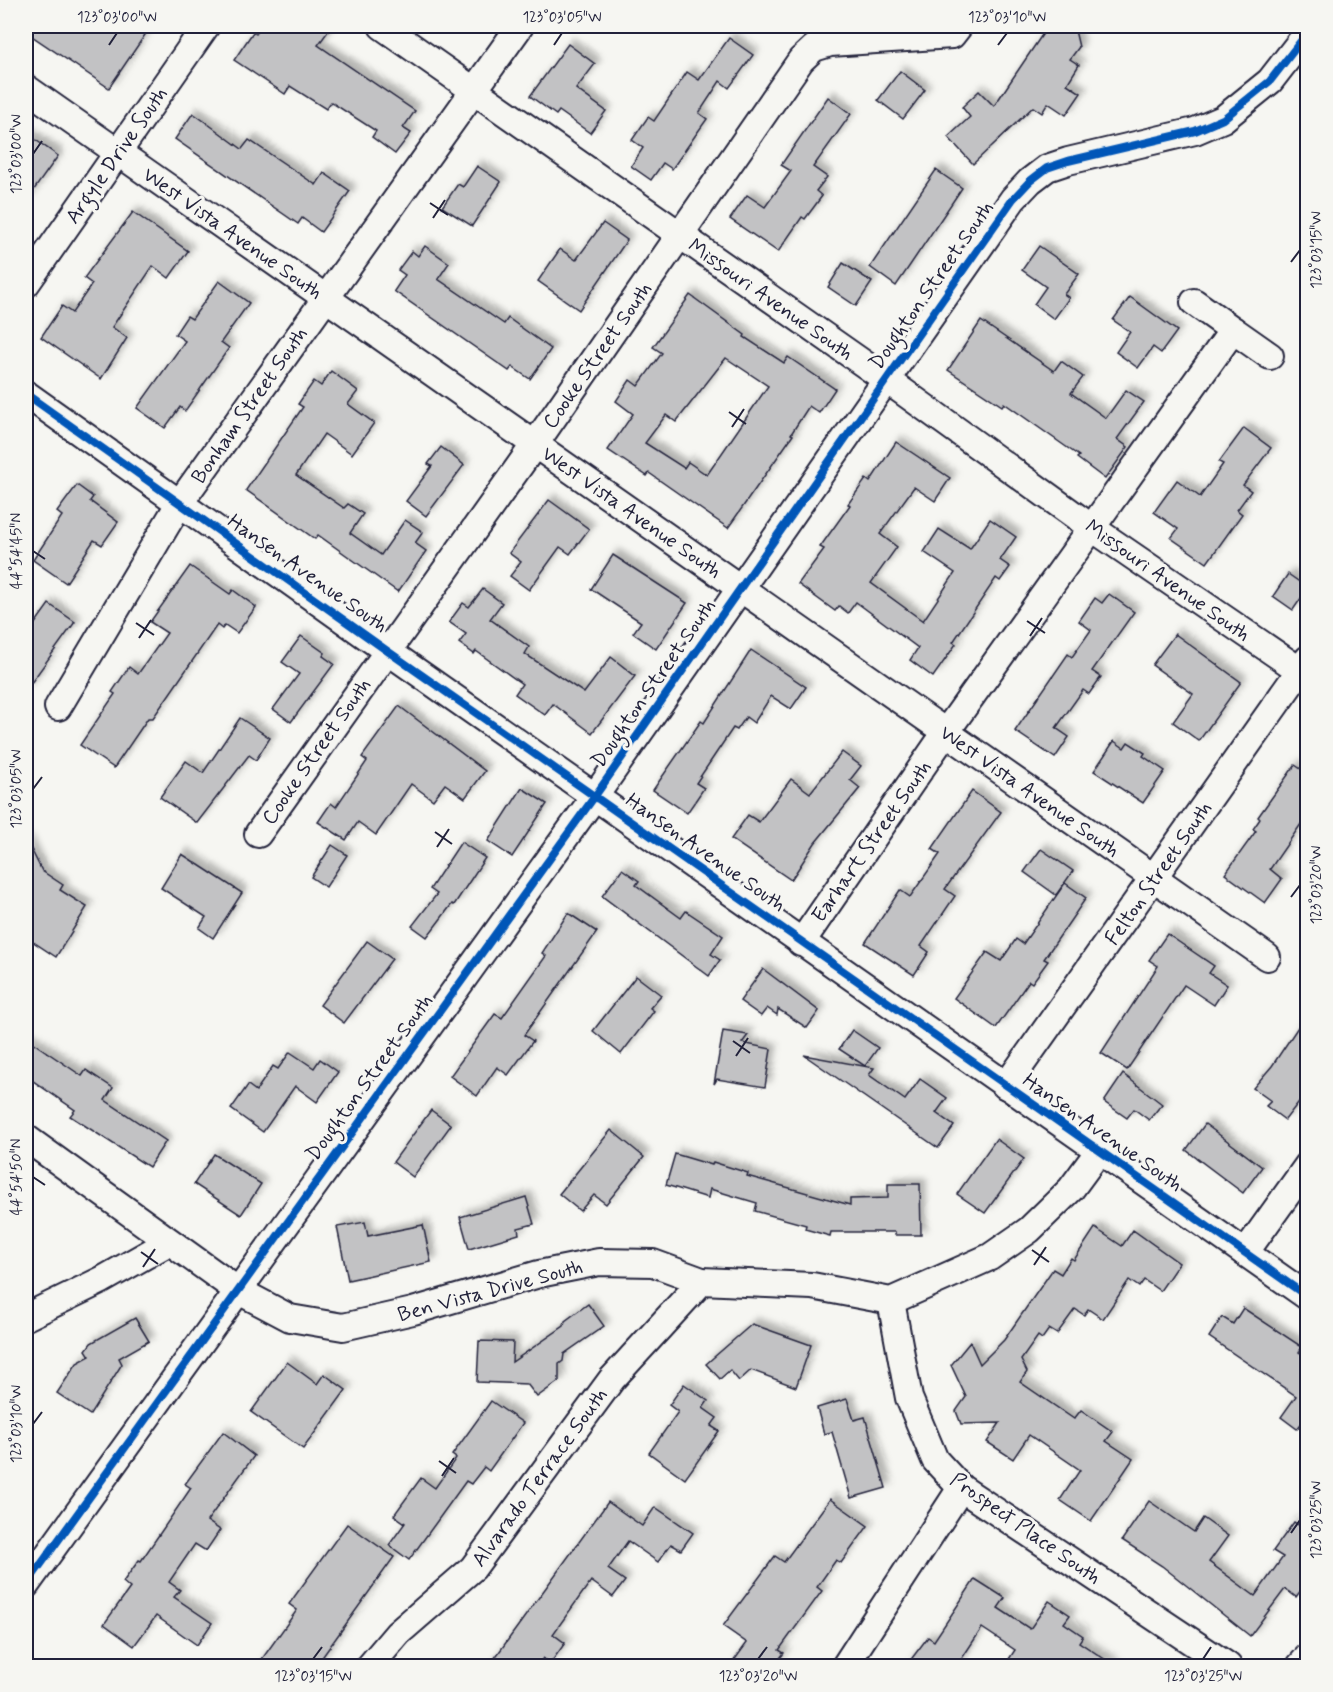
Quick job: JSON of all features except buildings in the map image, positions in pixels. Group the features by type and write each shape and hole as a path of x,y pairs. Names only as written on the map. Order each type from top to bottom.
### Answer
{"street":[{"name":"Argyle Drive South","path":"26,284 206,26"},
{"name":"Missouri Avenue South","path":"382,26 887,380 1092,528 1305,668"},
{"name":"Bonham Street South","path":"58,707 179,504 520,26"},
{"name":"Cooke Street South","path":"258,834 386,650 535,444 801,60 814,48 830,43 956,30"},
{"name":"Doughton Street South","path":"26,1585 595,796 1013,199 1030,181 1047,168 1195,131 1223,119 1270,81 1300,61 1308,32"},
{"name":"West Vista Avenue South","path":"26,88 1267,957"},
{"path":"1194,302 1270,356"},
{"name":"Earhart Street South","path":"801,942 946,732 1233,330"},
{"name":"Hansen Avenue South","path":"26,394 386,650 1308,1297"},
{"name":"Felton Street South","path":"1006,1086 1305,668"},
{"name":"Ben Vista Drive South","path":"26,1138 237,1290 290,1318 343,1327 413,1311 539,1274 599,1262 653,1263 702,1281 812,1286 891,1301"},
{"path":"891,1301 990,1257 1029,1230 1071,1189 1099,1151"},
{"path":"1245,1253 1308,1165"},
{"path":"26,1317 102,1280 169,1242"},
{"name":"Alvarado Terrace South","path":"370,1666 398,1633 473,1568 612,1379 702,1281"},
{"name":"Prospect Place South","path":"891,1301 909,1398 935,1460 961,1488 1228,1666"},
{"path":"845,1666 961,1488"},
{"path":"1300,1666 1308,1656"}],"cycle path":[{"path":"26,1585 595,796 1013,199 1030,181 1047,168 1195,131 1223,119 1270,81 1308,32"},
{"path":"26,394 386,650 1308,1297"}]}
